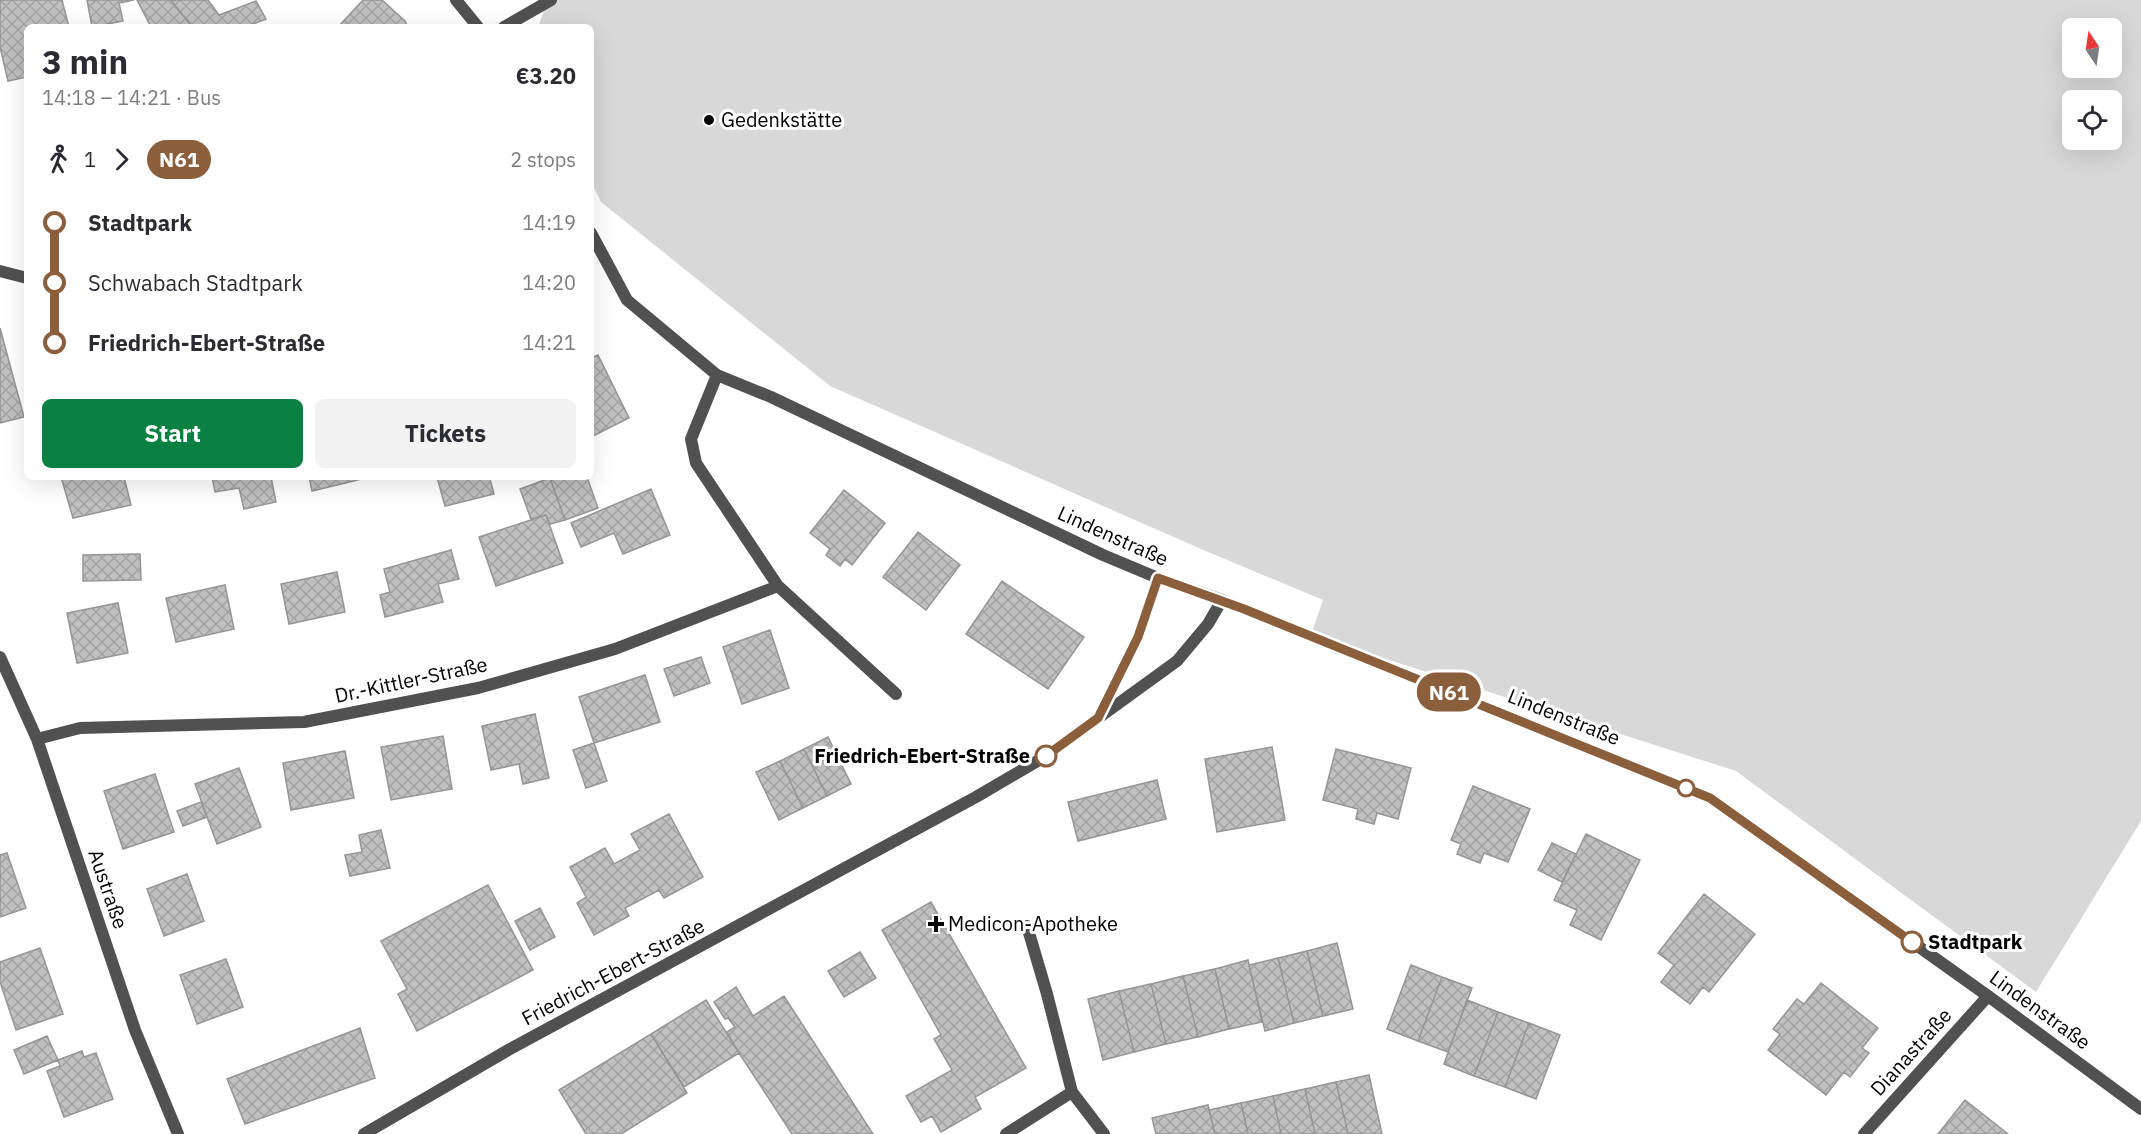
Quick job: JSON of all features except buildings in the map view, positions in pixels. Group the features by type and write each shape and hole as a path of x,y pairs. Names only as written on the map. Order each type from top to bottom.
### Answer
{"street":[{"path":"456,0 476,24"},
{"path":"509,24 551,0"},
{"name":"Lindenstraße","path":"594,239 627,300 717,375 782,402 1103,555 1158,578 1222,600 1710,798 1988,996 2141,1109"},
{"path":"0,271 24,277"},
{"path":"717,375 691,439 696,464 778,586 896,694"},
{"name":"Friedrich-Ebert-Straße","path":"1098,718 1138,637 1158,578"},
{"name":"Dr.-Kittler-Straße","path":"37,739 80,728 304,722 467,690 615,649 778,586"},
{"name":"Friedrich-Ebert-Straße","path":"364,1134 510,1049 976,797 1046,756 1177,661 1208,624 1222,600"},
{"name":"Austraße","path":"0,657 37,739 135,1030 178,1134"},
{"path":"1027,926 1072,1092 1104,1134"},
{"name":"Dianastraße","path":"1864,1134 1988,996"},
{"path":"1006,1134 1072,1092"}],"shaded area":[{"name":"Stadtpark","path":"548,0 2141,0 2141,821 2036,992 1736,771 1311,635 1323,600 830,386 601,202 594,187 594,24 539,24"}],"bus line":[{"name":"N61","path":"1046,756 1098,718 1138,637 1158,578 1222,600 1710,798 1912,942"}],"place":[{"name":"Gedenkstätte","path":"709,120"},
{"name":"Friedrich-Ebert-Straße","path":"1046,756"},
{"name":"Medicon-Apotheke","path":"936,924"},
{"name":"Stadtpark","path":"1912,942"}]}
